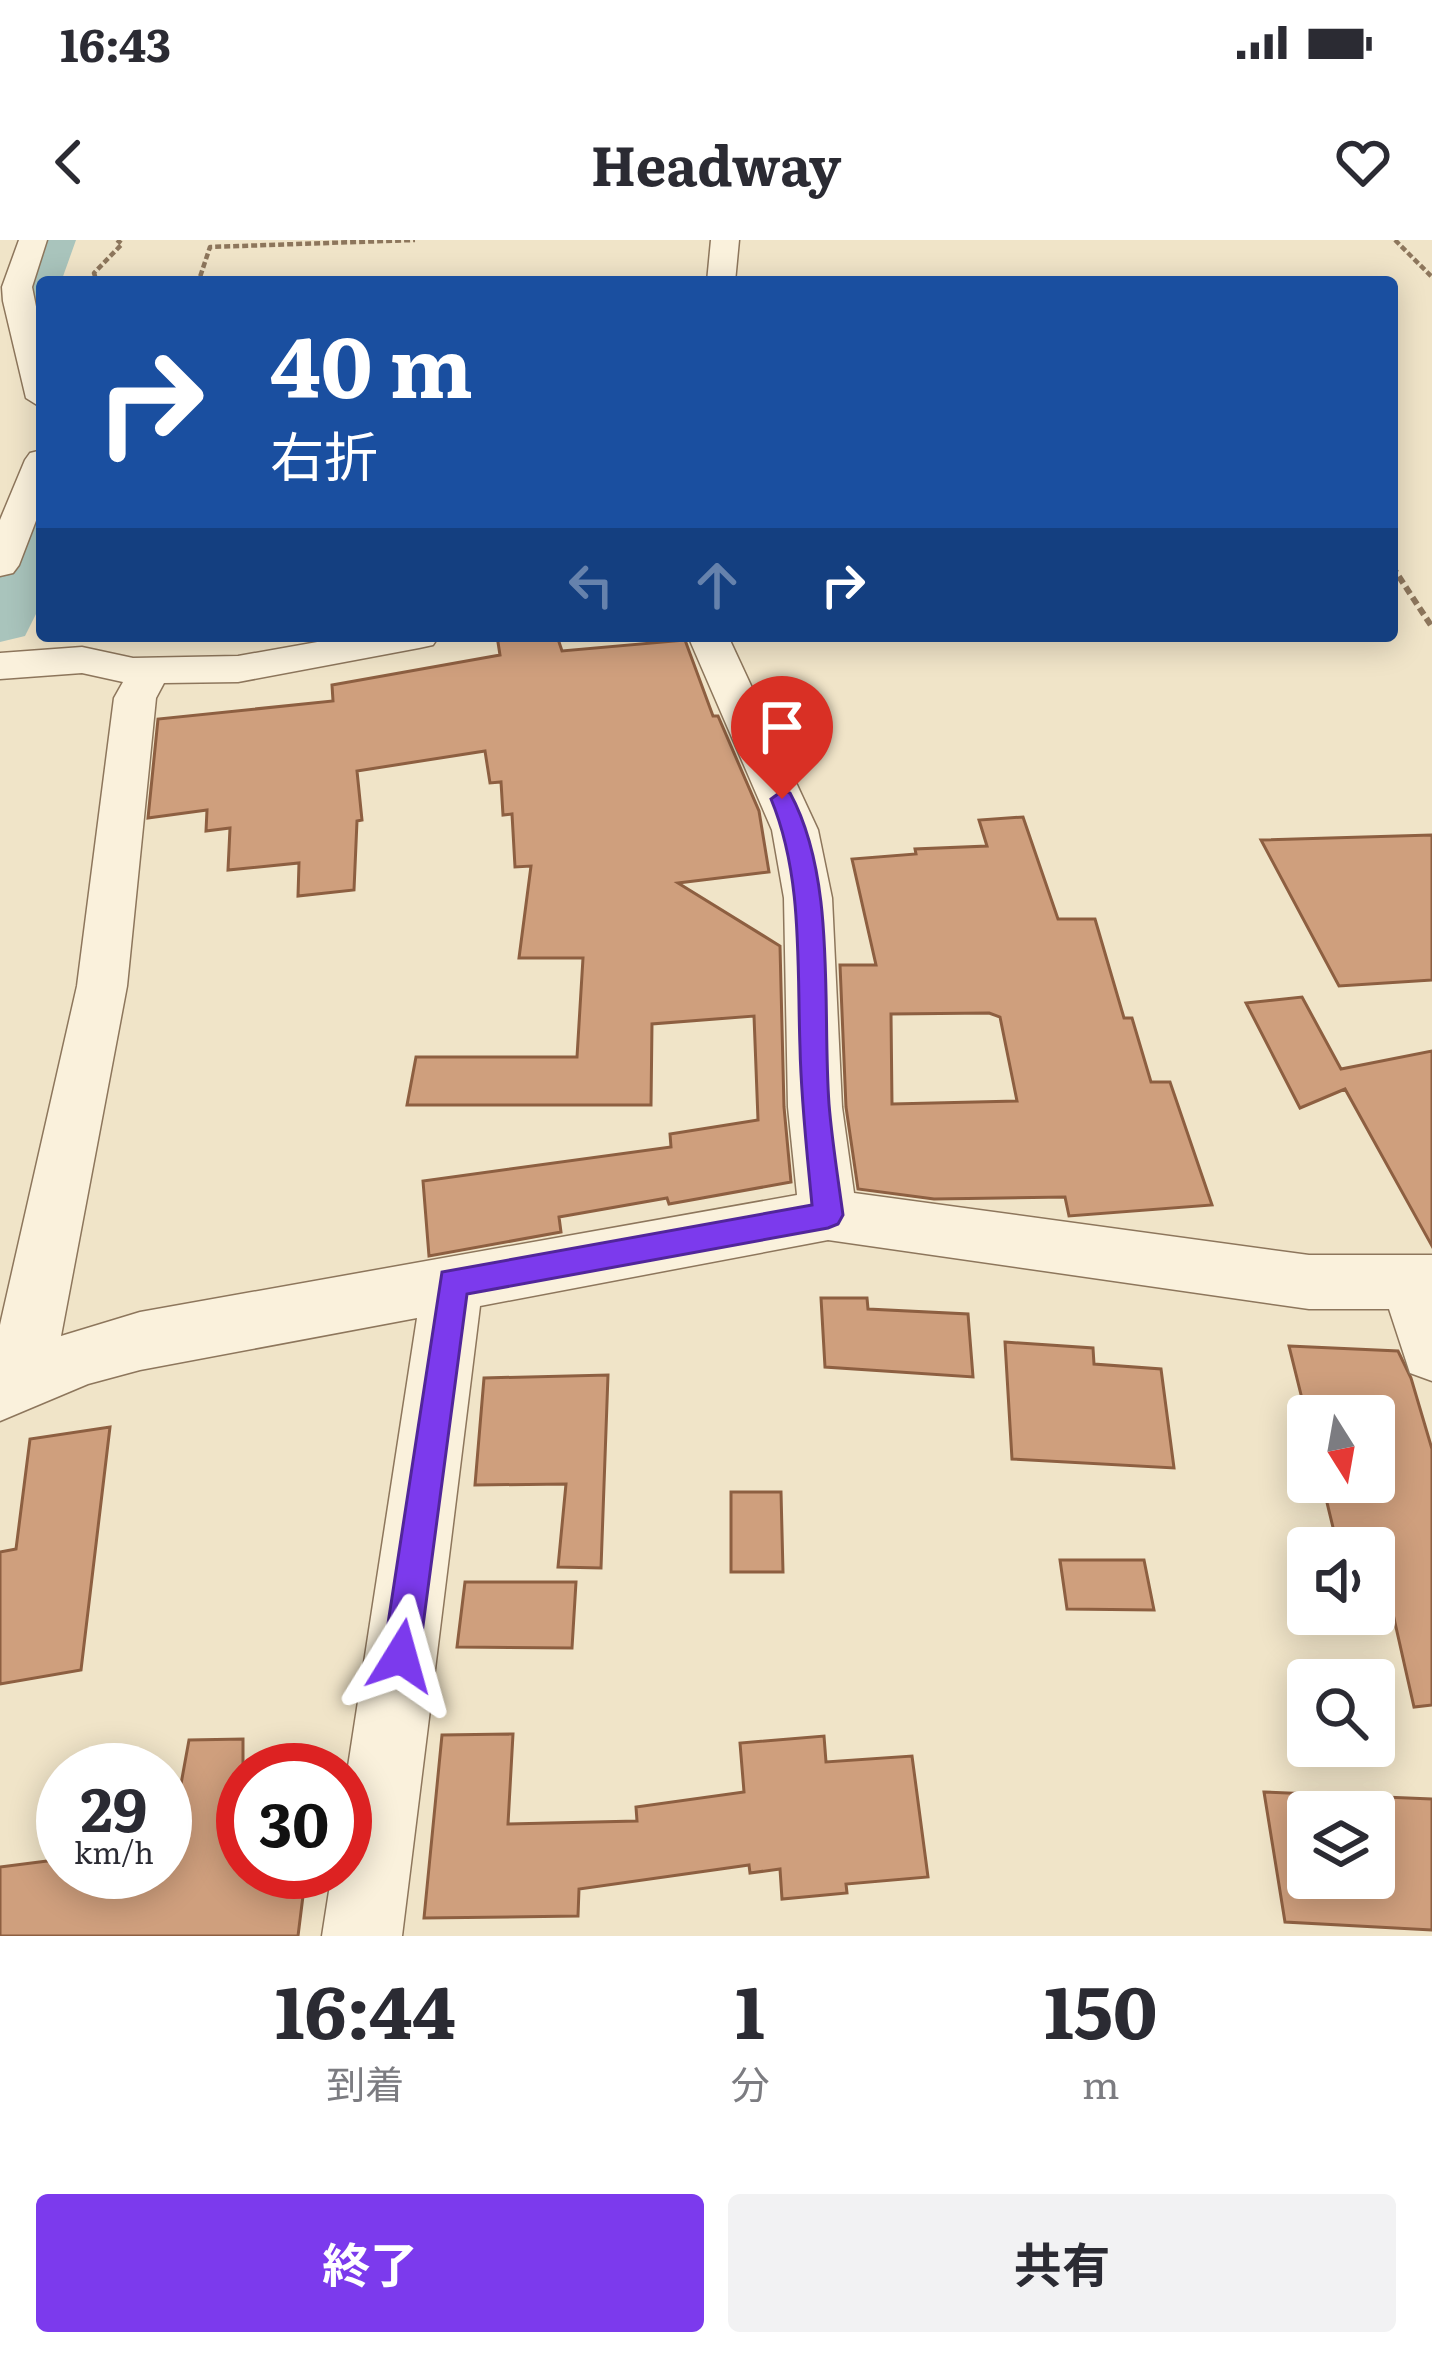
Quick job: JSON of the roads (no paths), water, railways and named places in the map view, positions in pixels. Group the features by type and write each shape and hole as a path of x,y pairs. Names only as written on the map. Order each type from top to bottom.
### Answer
{"street":[{"path":"33,240 21,272 18,301 36,374"},
{"path":"722,276 725,240"},
{"path":"0,565 36,475"},
{"path":"0,666 82,661 149,672 238,669 386,642"},
{"path":"711,642 795,830 808,898 815,1107 828,1215"},
{"path":"15,1383 102,986 135,698 149,672"},
{"path":"15,1383 140,1341 828,1215 1309,1282 1422,1283 1432,1352"},
{"path":"362,1936 453,1282"}],"waterway":[{"path":"36,285 52,240"},
{"path":"0,621 36,531"}]}
